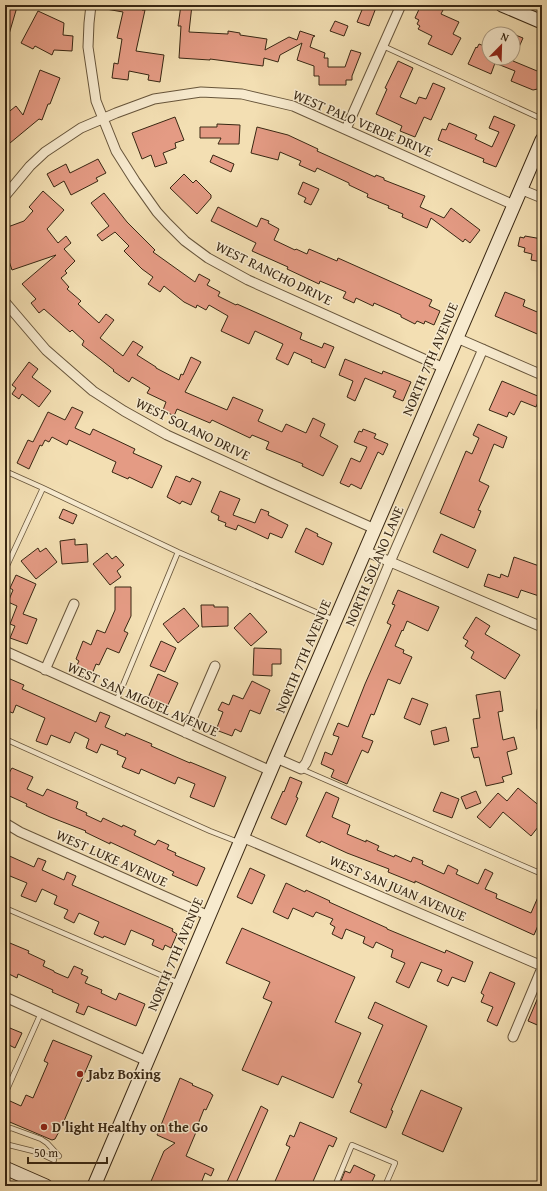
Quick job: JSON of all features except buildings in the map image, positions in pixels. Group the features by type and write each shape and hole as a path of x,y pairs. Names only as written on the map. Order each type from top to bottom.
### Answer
{"main road":[{"path":"502,5 524,12 542,22"},
{"name":"NORTH 7TH AVENUE","path":"94,1186 276,758 542,140"},
{"path":"5,1168 46,1186"}],"street":[{"name":"WEST RANCHO DRIVE","path":"91,5 88,47 96,101 103,119 116,150 134,181 157,212 185,241 208,258 248,280 444,368"},
{"path":"346,129 401,5"},
{"name":"WEST PALO VERDE DRIVE","path":"5,196 30,166 45,152 81,128 154,99 201,92 242,94 293,106 514,205"},
{"path":"520,189 542,198"},
{"name":"WEST SOLANO DRIVE","path":"5,302 46,350 93,390 124,411 167,435 375,529"},
{"path":"457,338 542,375"},
{"name":"NORTH SOLANO LANE","path":"301,769 306,763 390,562 483,349"},
{"path":"365,551 542,627"},
{"path":"46,670 74,604"},
{"name":"WEST SAN MIGUEL AVENUE","path":"5,651 186,734 271,771"},
{"path":"186,734 215,666"},
{"path":"542,711 542,728"},
{"path":"276,758 301,769"},
{"name":"WEST LUKE AVENUE","path":"5,823 20,832 209,916"},
{"name":"WEST SAN JUAN AVENUE","path":"241,840 542,967"},
{"path":"513,1037 542,967"},
{"path":"5,997 147,1061"}],"lane":[{"path":"383,46 542,119"},
{"path":"5,471 178,552 336,620"},
{"path":"5,570 43,488"},
{"path":"116,702 178,552"},
{"path":"5,738 210,831 241,840"},
{"path":"301,769 542,874"},
{"path":"5,908 180,984"},
{"path":"5,1094 40,1013"},
{"path":"5,1080 10,1083"},
{"path":"5,1130 11,1128 41,1139 47,1143 59,1156"},
{"path":"5,1144 36,1152 54,1160"},
{"path":"335,1186 352,1145 395,1163 385,1186"}],"place":[{"name":"Jabz Boxing","path":"80,1074"},
{"name":"D'light Healthy on the Go","path":"44,1127"}]}
